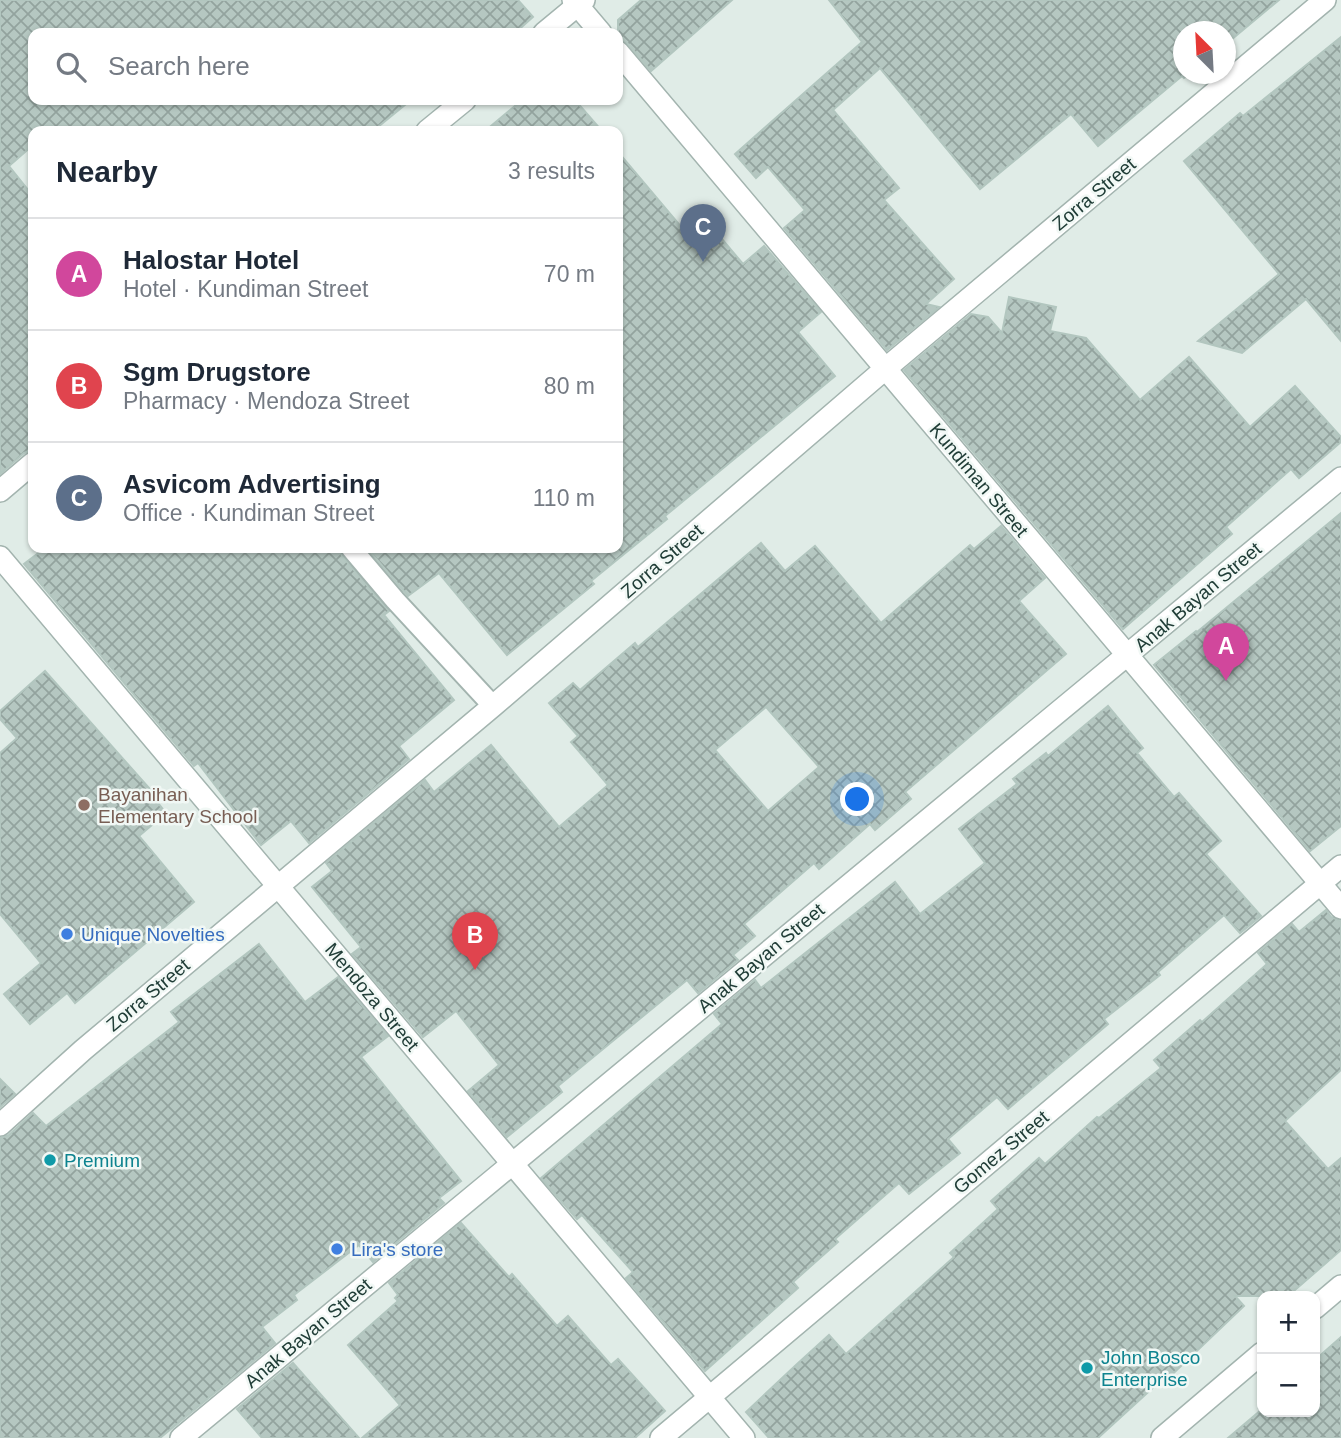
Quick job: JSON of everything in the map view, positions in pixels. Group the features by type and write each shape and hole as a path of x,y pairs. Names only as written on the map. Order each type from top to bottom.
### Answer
{"street":[{"name":"Zorra Street","path":"0,1125 82,1050 493,706 886,369 1325,0"},
{"path":"549,28 578,2 597,28"},
{"name":"Kundiman Street","path":"623,58 1341,908"},
{"path":"434,126 459,105"},
{"path":"0,491 28,467"},
{"name":"Anak Bayan Street","path":"181,1438 1341,478"},
{"name":"Mendoza Street","path":"0,557 744,1438"},
{"name":"Gomez Street","path":"662,1438 1341,866"},
{"path":"1320,1304 1341,1286"},
{"path":"1162,1438 1261,1354"}],"lane":[{"path":"355,553 493,706"}],"building":[{"path":"0,0 518,0 533,17 521,28 28,28 28,105 405,105 379,126 28,126 28,149 9,166 28,190 28,452 0,474"},
{"path":"641,0 732,0 651,71 623,42 623,28 618,28 618,20"},
{"path":"829,0 1279,0 1236,36 1236,21 1173,21 1173,84 1098,146 1071,114 980,189 880,68 833,110 899,188 884,200 954,279 926,304 939,307 887,350 784,228 805,210 768,167 756,178 735,154 862,42"},
{"path":"1341,37 1341,341 1306,299 1242,353 1198,341 1279,274 1184,161 1240,113 1243,116"},
{"path":"516,105 579,105 598,126 491,126"},
{"path":"623,158 693,241 711,226 743,264 764,246 821,312 798,332 835,376 665,516 667,519 591,581 594,584 507,655 439,573 408,596 371,553 623,553"},
{"path":"1009,297 1056,307 1050,331 1086,338 1140,400 1189,357 1250,427 1295,386 1341,437 1341,442 1299,478 1291,469 1226,527 1232,534 1123,629 904,370 971,314 988,317 1002,333"},
{"path":"1341,513 1341,826 1310,851 1154,665"},
{"path":"1001,526 1045,578 1019,601 1066,654 905,792 911,799 875,830 870,824 819,869 814,863 744,924 755,936 733,955 738,960 698,993 687,980 558,1086 562,1092 507,1137 468,1091 499,1065 456,1011 423,1037 352,954 361,947 312,887 332,871 326,863 425,780 434,792 491,745 559,827 608,785 571,742 578,736 549,703 573,683 580,690 635,643 638,647 761,543 785,571 815,546 881,623 970,545 974,549","holes":["766,707 819,767 768,811 715,750"]},
{"path":"38,553 341,553 389,611 384,615 454,700 399,746 409,759 309,843 291,821 261,845 198,763 194,766 24,564"},
{"name":"Bayanihan Elementary School","path":"45,671 157,797 155,799 166,813 139,836 194,902 75,1003 67,993 30,1024 4,994 41,963 0,914 0,753 17,738 0,719 0,711"},
{"path":"1108,706 1143,748 1137,753 1174,797 1179,793 1221,841 1206,854 1261,916 1240,933 1224,915 1158,972 1160,975 1104,1019 1108,1024 1008,1109 997,1097 948,1139 960,1153 909,1194 899,1183 835,1239 838,1242 793,1282 798,1288 705,1371 626,1278 633,1272 582,1215 577,1219 541,1178 722,1024 714,1014 755,980 761,988 895,882 920,914 985,863 959,829 1017,784 1013,779 1046,753 1048,756"},
{"path":"1326,910 1331,917 1341,921 1341,1070 1285,1121 1328,1169 1341,1158 1341,1250 1294,1291 1257,1291 1257,1296 1235,1296 1244,1306 1159,1387 1157,1384 1098,1438 769,1438 746,1412 829,1335 846,1354 954,1257 950,1253 998,1209 991,1201 1039,1158 1045,1164 1097,1117 1161,1068 1154,1060 1200,1020 1202,1022 1267,964 1258,953 1292,924 1299,932"},
{"path":"259,944 305,1002 338,977 388,1036 361,1057 461,1181 439,1198 444,1203 373,1262 359,1245 294,1295 297,1300 262,1327 275,1343 160,1438 0,1438 0,1138 9,1135 33,1113 46,1126 179,1022 171,1012"},
{"path":"0,1079 15,1094 0,1107"},
{"path":"461,1223 509,1277 512,1274 557,1326 568,1316 611,1365 618,1359 665,1411 635,1438 362,1438 400,1405 348,1345 398,1301 395,1298 398,1295 389,1283"},
{"path":"1341,1337 1341,1438 1228,1438 1257,1413 1257,1417 1320,1417 1320,1356"},
{"path":"293,1363 359,1438 262,1438 237,1409"}],"place":[{"name":"Asvicom Advertising","path":"703,262"},
{"name":"Halostar Hotel","path":"1226,681"},
{"name":"Bayanihan Elementary School","path":"84,805"},
{"name":"Unique Novelties","path":"67,934"},
{"name":"Sgm Drugstore","path":"475,970"},
{"name":"Premium","path":"50,1160"},
{"name":"Lira's store","path":"337,1249"},
{"name":"John Bosco Enterprise","path":"1087,1368"}]}
